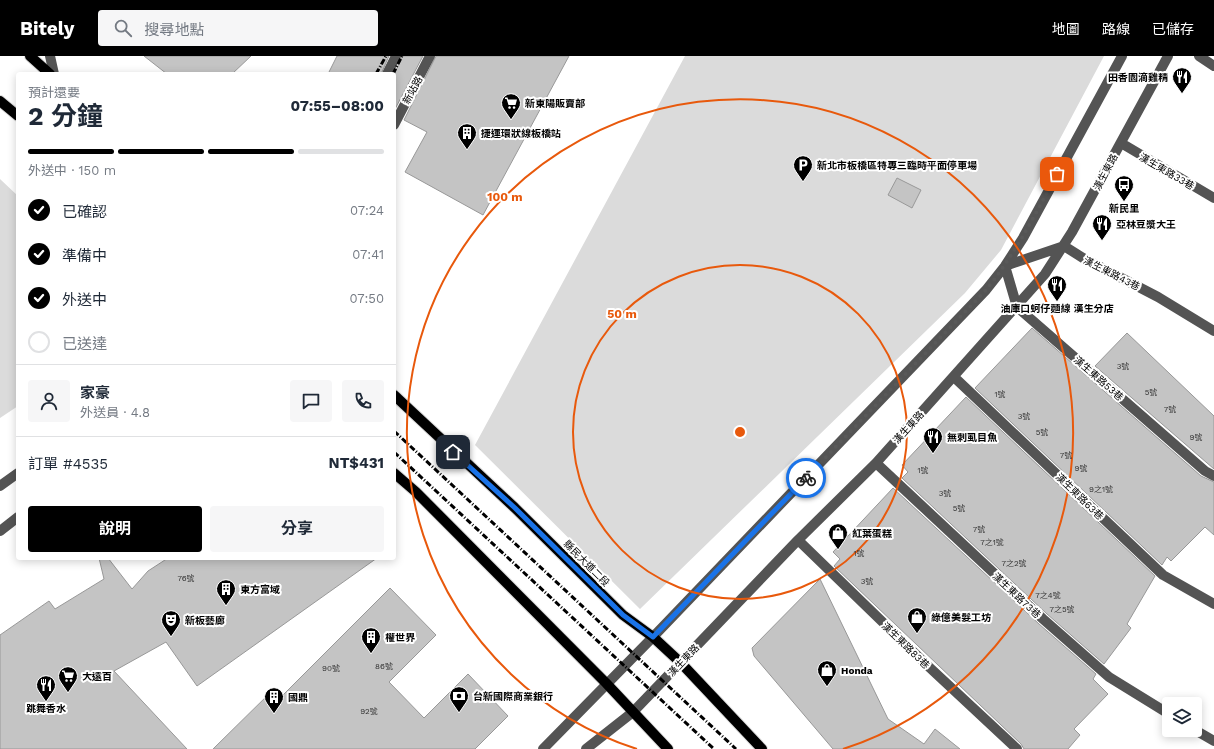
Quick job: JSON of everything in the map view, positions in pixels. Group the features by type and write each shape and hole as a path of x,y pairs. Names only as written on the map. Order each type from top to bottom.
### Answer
{"main road":[{"path":"30,56 48,72"},
{"path":"0,101 16,114"},
{"name":"縣民大道二段","path":"396,397 515,508 623,615 653,637 681,663 762,749"},
{"path":"396,475 416,492 606,683 668,749"}],"street":[{"path":"50,56 54,72"},
{"path":"388,72 396,56"},
{"name":"新站路","path":"396,121 430,56"},
{"path":"543,749 606,683 653,637 986,290 1006,266 1023,238 1122,56"},
{"name":"漢生東路","path":"586,749 633,712 798,540 876,463 1045,274 1064,246 1168,56"},
{"path":"1199,56 1214,66"},
{"name":"漢生東路33巷","path":"1120,143 1214,198"},
{"path":"1006,266 1064,246"},
{"name":"漢生東路43巷","path":"1064,246 1083,258 1158,297 1214,331"},
{"path":"1006,266 1017,307"},
{"name":"漢生東路53巷","path":"1017,307 1205,471 1214,476"},
{"name":"漢生東路63巷","path":"954,376 1163,575 1214,604"},
{"name":"漢生東路73巷","path":"876,463 1043,620 1103,672 1162,710"},
{"path":"0,486 16,474"},
{"path":"0,530 16,518"},
{"name":"漢生東路83巷","path":"798,540 929,667 1017,749"},
{"path":"1202,734 1214,741"}],"shaded area":[{"path":"685,56 1104,56 1001,250 965,293 640,609 475,445"},
{"path":"0,179 16,194 16,407 0,418"}],"building":[{"path":"144,56 251,56 234,72 164,72"},
{"path":"337,56 389,56 382,72 329,72"},
{"path":"402,56 423,56 396,107 396,72"},
{"name":"捷運環狀線板橋站","path":"436,56 569,56 483,215 405,172 427,132 404,120"},
{"path":"897,178 921,190 912,208 888,195"},
{"path":"1032,328 1201,476 1214,482 1214,535 1205,527 1171,561 1167,557 1162,565 975,388"},
{"path":"1127,333 1214,416 1214,469 1095,366"},
{"path":"966,397 1155,576 1127,624 1131,628 1104,664 1047,614 902,478 908,472 902,465"},
{"path":"893,488 1039,624 1096,674 1093,679 1108,694 1074,729 1080,735 1068,749 1024,749 1021,744 834,566 840,559 833,552"},
{"path":"99,560 110,560 132,589 148,571 165,560 374,560 197,686 166,642 114,671 187,749 0,749 0,635 49,601 55,609 104,579"},
{"name":"Honda","path":"820,579 888,719 924,744 935,729 960,749 833,749 754,656 752,648"},
{"name":"權世界","path":"390,588 436,635 389,682 424,718 468,674 508,716 475,749 213,749 275,688 282,696"}],"railway":[{"path":"377,72 386,56"},
{"path":"394,72 402,56"},
{"path":"396,433 736,749"},
{"path":"396,454 714,749"}],"way so far":[{"path":"806,478 986,290 1006,266 1023,238 1057,174"}],"place":[{"name":"田香園滴雞精","path":"1182,94"},
{"name":"新東陽販賣部","path":"511,120"},
{"name":"捷運環狀線板橋站","path":"467,150"},
{"name":"新北市板橋區特專三臨時平面停車場","path":"803,182"},
{"name":"新民里","path":"1124,202"},
{"name":"亞林豆漿大王","path":"1102,241"},
{"name":"油庫口蚵仔麵線 漢生分店","path":"1057,302"},
{"name":"無刺虱目魚","path":"933,454"},
{"name":"紅葉蛋糕","path":"838,550"},
{"name":"東方富域","path":"226,606"},
{"name":"綠億美髮工坊","path":"917,634"},
{"name":"新板藝廊","path":"171,637"},
{"name":"權世界","path":"371,654"},
{"name":"Honda","path":"827,687"},
{"name":"大遠百","path":"68,693"},
{"name":"跳舞香水","path":"46,702"},
{"name":"台新國際商業銀行","path":"459,713"},
{"name":"國鼎","path":"274,714"}],"route":[{"path":"453,452 515,508 623,615 653,637 806,478"}]}
